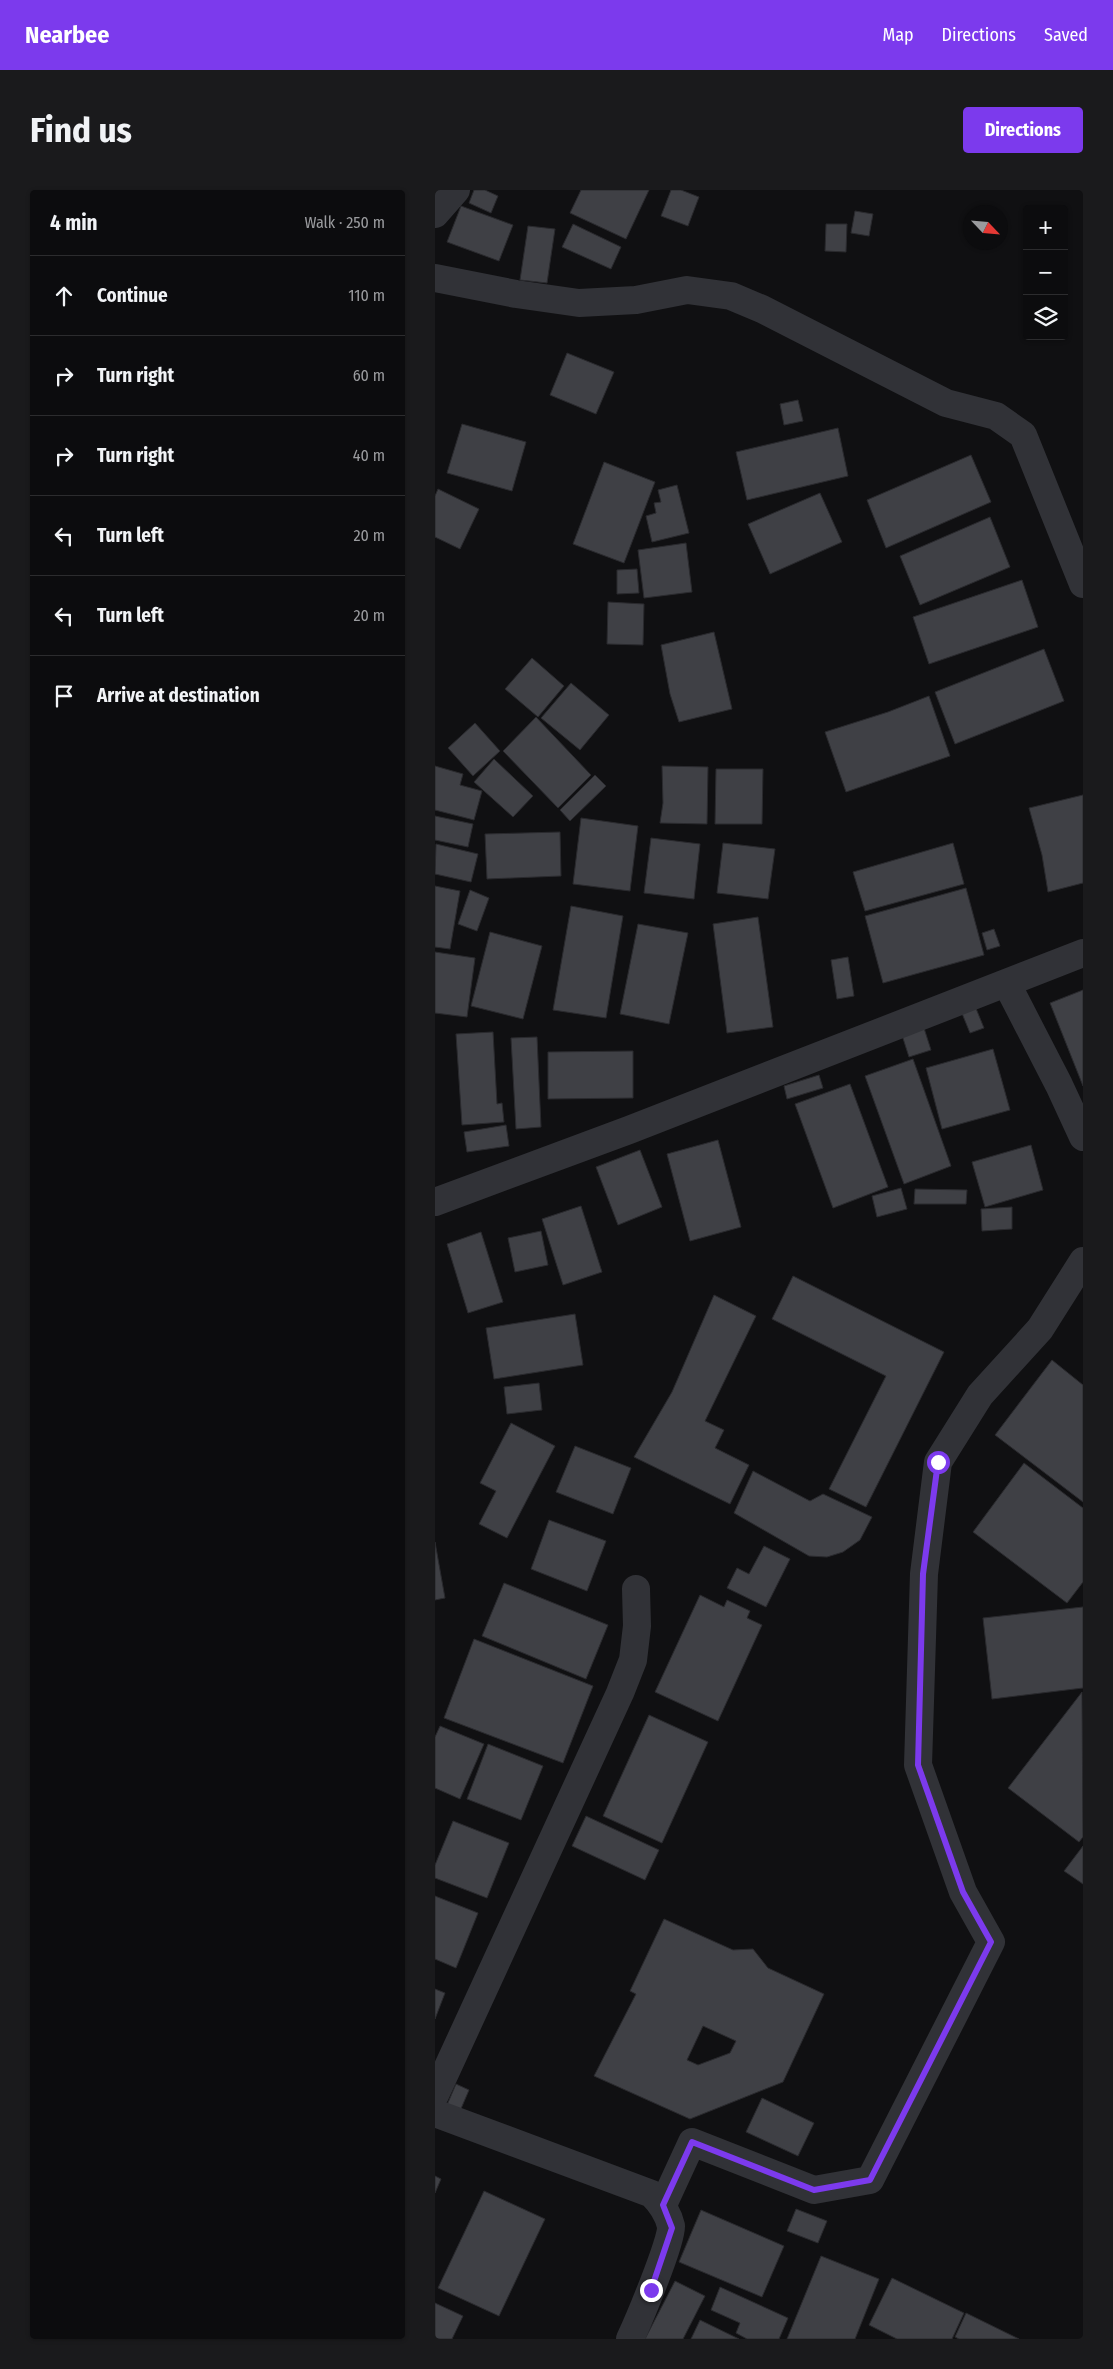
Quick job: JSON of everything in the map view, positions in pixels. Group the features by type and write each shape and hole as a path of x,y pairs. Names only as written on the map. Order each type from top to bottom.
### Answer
{"street":[{"path":"435,214 456,190"},
{"path":"435,278 516,294 579,303 635,300 687,290 731,296 762,309 946,403 996,416 1023,435 1083,584"},
{"path":"435,1202 639,1127 1007,984 1083,952"},
{"path":"1007,984 1059,1085 1083,1137"},
{"path":"663,2205 692,2142 814,2190 870,2180 991,1942 963,1892 918,1765 923,1574 938,1462 980,1395 1040,1329 1083,1261"},
{"path":"435,2095 620,1693 633,1660 637,1626 636,1589"},
{"path":"435,2113 652,2194 663,2205 672,2228 651,2290 631,2339"}],"building":[{"path":"474,190 485,190 498,196 491,213 469,203"},
{"path":"581,190 649,190 626,239 570,213"},
{"path":"671,190 681,190 699,197 688,226 661,216"},
{"path":"461,206 513,225 499,261 447,242"},
{"path":"855,211 873,214 869,236 851,233"},
{"path":"573,224 621,247 611,269 562,247"},
{"path":"826,224 847,224 846,252 825,251"},
{"path":"528,226 555,229 547,283 520,280"},
{"path":"567,353 614,372 596,414 550,395"},
{"path":"798,400 803,421 784,425 780,404"},
{"path":"462,424 526,442 512,491 447,473"},
{"path":"838,428 848,476 747,500 736,452"},
{"path":"971,455 991,502 886,548 867,500"},
{"path":"604,462 655,482 624,563 573,544"},
{"path":"677,485 689,533 652,542 646,516 656,513 654,503 661,502 658,490"},
{"path":"438,489 479,509 460,549 435,537 435,496"},
{"path":"820,493 842,542 770,574 748,524"},
{"path":"990,517 1010,567 920,605 900,556"},
{"path":"686,543 692,592 644,598 638,550"},
{"path":"637,569 639,593 617,594 617,570"},
{"path":"1022,580 1038,627 929,664 913,617"},
{"path":"608,602 644,604 643,645 607,644"},
{"path":"714,632 732,709 679,722 670,694 661,645"},
{"path":"1044,649 1064,701 955,744 935,692"},
{"path":"532,658 564,686 538,717 505,689"},
{"path":"571,683 609,715 580,750 541,718"},
{"path":"929,696 950,756 846,792 825,732 888,712"},
{"path":"536,717 591,775 558,808 503,751"},
{"path":"475,723 500,751 473,776 448,748"},
{"path":"494,759 533,796 513,817 474,782"},
{"path":"435,766 463,774 460,785 482,791 474,820 435,810"},
{"path":"662,766 708,767 707,824 660,823 663,803"},
{"path":"716,769 763,769 762,824 715,824"},
{"path":"595,775 606,786 570,821 560,810"},
{"path":"1083,795 1083,883 1048,892 1042,855 1029,808"},
{"path":"435,816 473,824 468,847 435,840"},
{"path":"581,818 638,826 630,891 573,884"},
{"path":"560,832 561,876 487,879 485,834"},
{"path":"651,838 700,844 694,899 644,893"},
{"path":"723,843 775,849 768,899 717,893"},
{"path":"953,843 964,884 865,911 853,872"},
{"path":"436,844 478,854 471,882 435,874"},
{"path":"435,886 460,891 450,949 435,947"},
{"path":"966,888 984,955 883,983 865,916"},
{"path":"470,890 489,898 477,931 458,924"},
{"path":"571,906 623,916 606,1018 553,1010"},
{"path":"758,917 773,1027 727,1033 713,924"},
{"path":"638,924 688,933 669,1024 620,1014"},
{"path":"994,929 1000,946 987,950 982,933"},
{"path":"490,932 542,946 523,1019 471,1006"},
{"path":"435,952 475,958 467,1017 435,1013"},
{"path":"848,957 854,996 837,999 831,960"},
{"path":"1083,990 1083,1086 1050,1003"},
{"path":"975,1006 984,1028 970,1033 961,1011"},
{"path":"923,1025 931,1050 909,1057 901,1032"},
{"path":"493,1032 497,1104 502,1103 504,1122 462,1125 456,1034"},
{"path":"537,1037 541,1127 516,1129 511,1038"},
{"path":"993,1049 1010,1110 942,1129 926,1068"},
{"path":"633,1051 633,1098 548,1099 548,1052"},
{"path":"913,1059 951,1166 904,1184 865,1076"},
{"path":"819,1075 823,1088 787,1099 784,1086"},
{"path":"850,1084 888,1187 833,1208 795,1104"},
{"path":"506,1125 509,1146 467,1152 464,1132"},
{"path":"718,1140 741,1227 690,1241 667,1154"},
{"path":"1031,1145 1043,1190 985,1207 972,1162"},
{"path":"640,1150 662,1207 618,1225 596,1167"},
{"path":"901,1188 907,1209 877,1217 872,1196"},
{"path":"915,1189 967,1190 966,1204 914,1204"},
{"path":"581,1206 602,1272 563,1285 542,1219"},
{"path":"1012,1207 1012,1229 982,1231 981,1209"},
{"path":"541,1231 548,1265 515,1272 508,1238"},
{"path":"481,1232 503,1302 468,1313 447,1244"},
{"path":"793,1276 944,1352 866,1507 829,1489 886,1376 772,1319"},
{"path":"714,1295 756,1316 705,1421 724,1430 715,1448 749,1465 730,1504 634,1457 672,1392"},
{"path":"575,1314 583,1365 494,1379 486,1328"},
{"path":"1052,1360 1083,1385 1083,1502 995,1435"},
{"path":"539,1383 542,1410 507,1414 504,1387"},
{"path":"511,1423 555,1446 507,1538 479,1524 496,1491 480,1483"},
{"path":"575,1446 631,1468 613,1514 556,1492"},
{"path":"1024,1463 1083,1508 1083,1582 1067,1603 973,1532"},
{"path":"753,1471 810,1501 823,1494 872,1517 860,1540 843,1552 827,1557 809,1556 734,1513"},
{"path":"549,1520 606,1541 587,1591 531,1569"},
{"path":"435,1542 445,1598 435,1600"},
{"path":"764,1546 790,1559 766,1607 727,1588 737,1568 749,1574"},
{"path":"504,1583 608,1625 586,1679 482,1636"},
{"path":"700,1595 724,1607 727,1600 750,1611 747,1618 762,1625 718,1721 655,1692"},
{"path":"1083,1607 1083,1688 992,1699 983,1618"},
{"path":"474,1639 593,1686 563,1763 444,1718"},
{"path":"1082,1692 1083,1837 1079,1842 1008,1788"},
{"path":"649,1715 708,1742 662,1843 603,1816"},
{"path":"440,1726 484,1744 460,1799 435,1788 435,1737"},
{"path":"488,1744 543,1766 521,1820 467,1799"},
{"path":"586,1816 659,1850 645,1880 572,1846"},
{"path":"453,1821 509,1843 487,1898 435,1878 435,1865"},
{"path":"1083,1846 1083,1884 1064,1871"},
{"path":"435,1896 478,1913 456,1968 435,1959"},
{"path":"664,1919 733,1950 753,1949 768,1968 824,1994 783,2082 690,2119 594,2076 636,1994 630,1991","holes":["703,2026 736,2041 730,2053 698,2065 687,2060"]},
{"path":"435,1989 445,1993 435,2019"},
{"path":"456,2084 469,2090 460,2111 447,2105"},
{"path":"762,2098 814,2123 798,2156 746,2132"},
{"path":"435,2176 441,2179 435,2193"},
{"path":"484,2191 545,2219 499,2316 438,2288"},
{"path":"796,2209 827,2221 818,2243 787,2231"},
{"path":"701,2210 784,2246 762,2297 679,2262"},
{"path":"821,2256 879,2279 855,2339 787,2339"},
{"path":"892,2278 964,2313 952,2339 897,2339 869,2325"},
{"path":"675,2281 705,2296 683,2339 645,2339"},
{"path":"720,2287 788,2318 779,2339 747,2339 736,2333 740,2323 711,2310"},
{"path":"435,2303 463,2316 452,2339 435,2339"},
{"path":"966,2313 1019,2339 959,2339 955,2337"},
{"path":"700,2320 739,2339 691,2339"}],"route":[{"path":"651,2290 672,2228 663,2205 692,2142 814,2190 870,2180 991,1942 963,1892 918,1765 923,1574 938,1462"}]}
